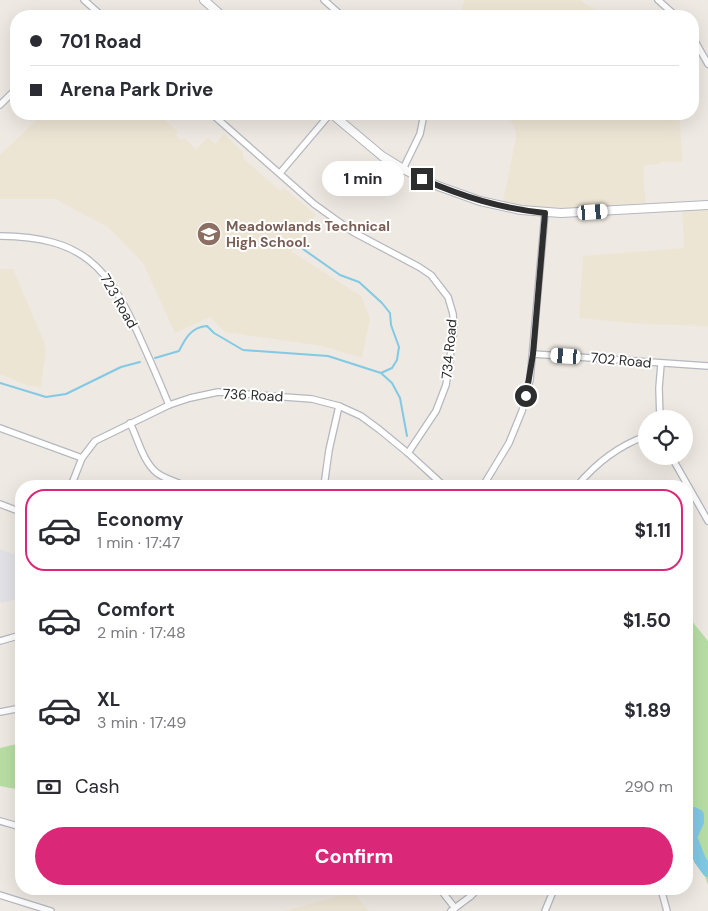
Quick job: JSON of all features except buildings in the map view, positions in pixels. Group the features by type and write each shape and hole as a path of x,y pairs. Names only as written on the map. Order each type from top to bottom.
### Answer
{"street":[{"path":"84,0 93,10"},
{"path":"204,0 215,10"},
{"path":"324,0 335,10"},
{"path":"658,0 669,10"},
{"path":"699,48 708,64"},
{"path":"0,105 10,95"},
{"name":"734 Road","path":"219,120 333,219 366,240 431,275 448,297 453,314 454,330 446,385 436,411 408,453"},
{"path":"280,173 326,120"},
{"path":"338,120 375,150 403,169 438,186 480,202 545,213 578,214 708,205"},
{"path":"403,169 420,134 423,120"},
{"path":"487,480 504,453 517,425 530,380 545,213"},
{"name":"723 Road","path":"0,236 28,237 57,243 82,255 99,267 122,301 169,405"},
{"name":"702 Road","path":"533,354 708,366"},
{"path":"660,410 661,364"},
{"name":"736 Road","path":"73,480 82,458 95,442 169,405 190,398 224,392 312,399 339,406 361,416 408,453 437,480"},
{"path":"325,480 339,406"},
{"path":"130,424 153,469 163,477 171,480"},
{"path":"0,428 82,458"},
{"path":"582,480 605,458 622,446 638,439"},
{"path":"677,465 685,480"},
{"path":"693,494 708,522"},
{"path":"0,504 15,510"},
{"path":"0,641 15,637"},
{"path":"0,712 15,709"},
{"path":"0,821 15,825"},
{"path":"0,894 51,911"},
{"path":"444,895 453,910 473,895"},
{"path":"545,911 552,895"},
{"path":"663,895 667,911"}],"shaded area":[{"path":"464,0 580,0 595,10 462,10"},
{"name":"Meadowlands Technical High School.","path":"37,120 165,120 178,132 176,135 181,140 184,138 196,149 208,138 215,144 224,134 243,152 243,158 280,191 284,188 316,215 291,251 361,296 370,319 362,358 323,346 225,332 210,317 175,333 143,263 108,227 55,199 0,199 0,155"},
{"path":"511,120 680,120 683,162 660,162 659,164 643,166 646,209 593,213 502,206 516,132"},
{"path":"708,204 708,326 643,324 579,318 583,256 684,248 682,206"},
{"path":"0,269 13,269 44,342 46,350 41,387 26,385 0,374"},
{"path":"0,549 15,555 15,600 1,603"},
{"path":"342,895 356,895 369,911 285,911"}],"green space":[{"path":"693,623 708,641 708,885 693,845"},
{"path":"15,744 15,789 0,786 0,748"}],"waterway":[{"path":"303,249 340,275 359,282 390,313 391,325 399,347 397,360 392,368 381,373"},
{"path":"155,358 179,351 186,338 193,331 207,326 214,333 243,350 328,356 381,373 392,383 400,398 407,436"},
{"path":"0,383 46,397 66,394 121,367 140,362"},
{"path":"693,813 698,815 698,822 693,833"},
{"path":"693,842 700,860 708,871"}],"place":[{"name":"Meadowlands Technical High School.","path":"209,234"}],"route":[{"path":"422,179 480,202 545,213 533,354 526,396"}]}
